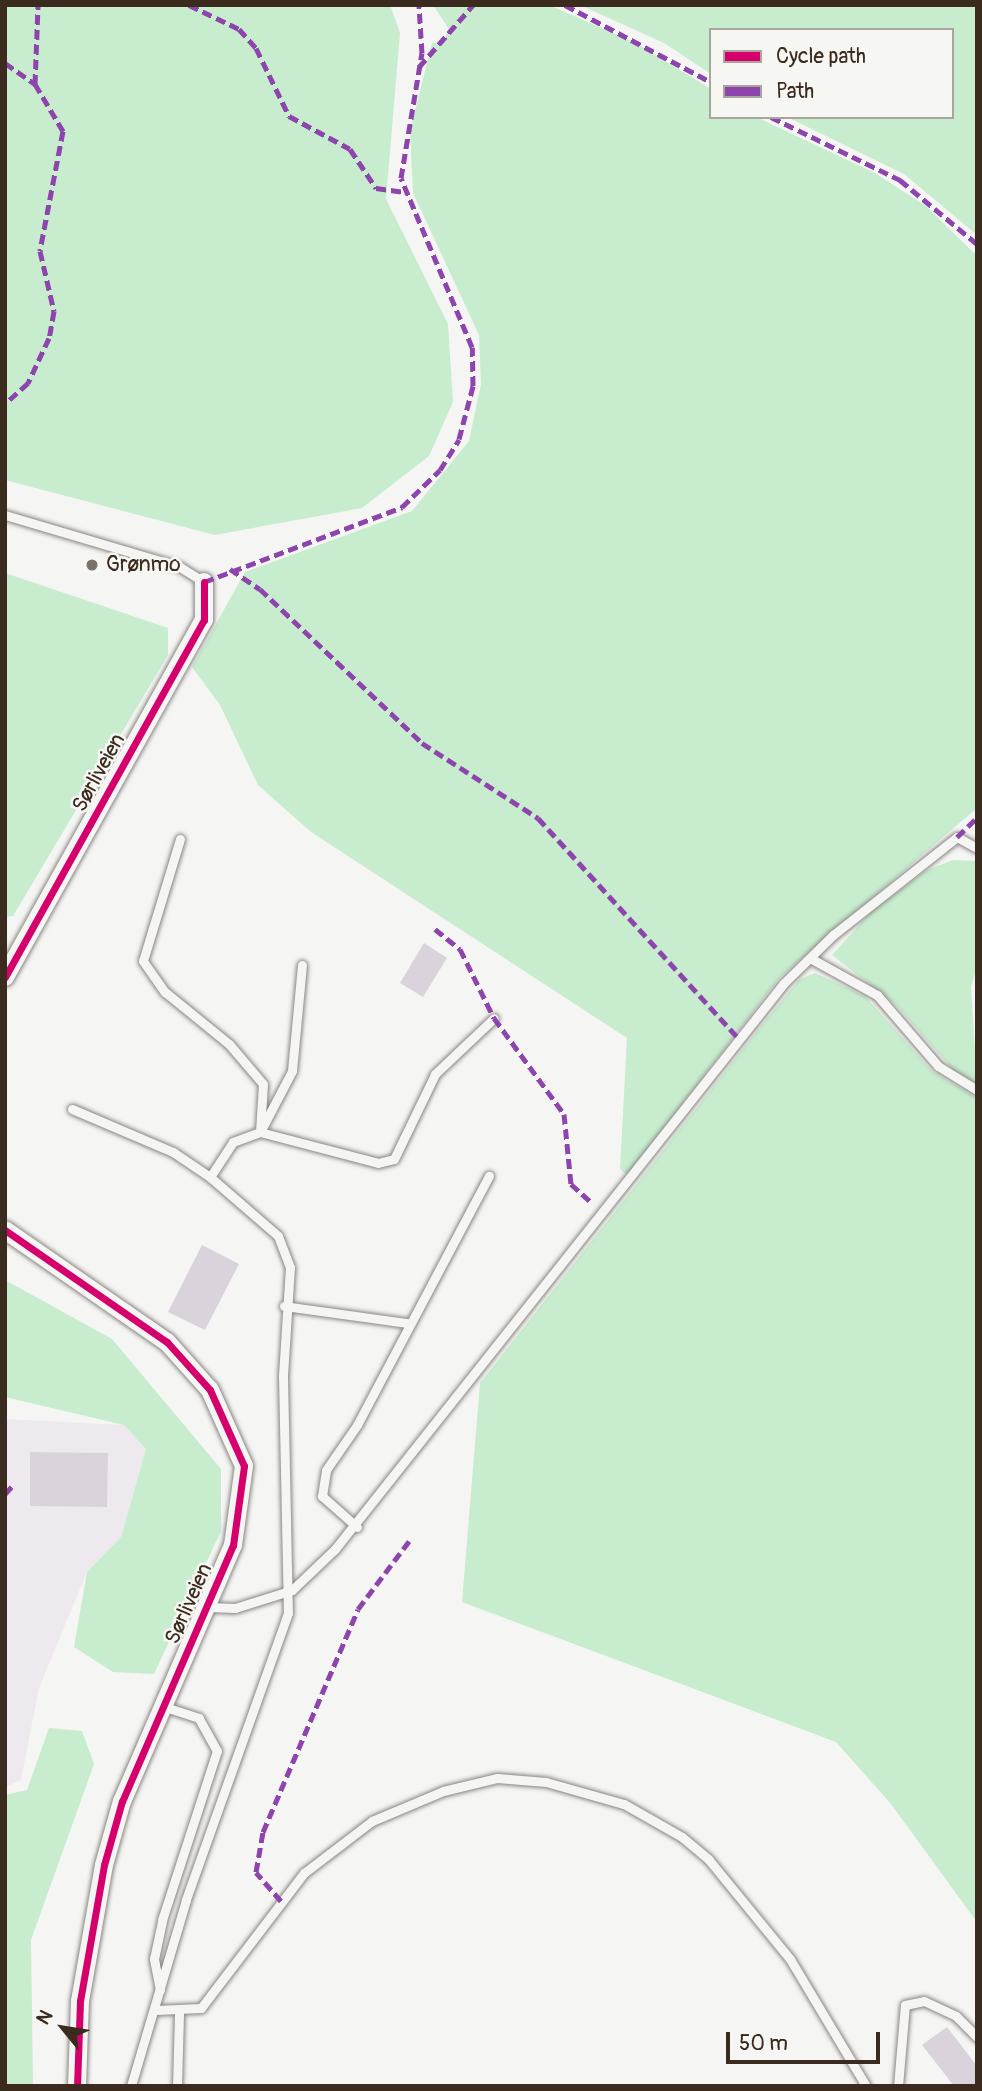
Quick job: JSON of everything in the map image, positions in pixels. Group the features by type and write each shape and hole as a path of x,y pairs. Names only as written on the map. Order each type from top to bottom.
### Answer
{"street":[{"name":"Sørliveien","path":"5,977 204,620 204,582"},
{"name":"Sørliveien","path":"5,1230 167,1342 210,1390 244,1466 233,1545 208,1607 162,1706 104,1865 80,2001 76,2086"}],"lane":[{"path":"5,515 180,567 204,582"},
{"path":"208,1607 235,1608 292,1590 357,1527 763,1009 810,958 957,837 977,848"},
{"path":"180,839 143,961 176,1003 251,1066 263,1084 260,1132"},
{"path":"810,958 877,995 939,1066 977,1090"},
{"path":"260,1132 292,1071 302,965"},
{"path":"210,1178 233,1142 260,1132 378,1163 394,1159 435,1074 494,1018"},
{"path":"72,1110 173,1152 210,1178 286,1248 284,1306 292,1590 264,1687 186,1900 156,2010 131,2086"},
{"path":"357,1527 322,1496 322,1483 489,1175"},
{"path":"284,1306 407,1323"},
{"path":"161,1992 154,1959 162,1920 217,1751 199,1718 162,1706"},
{"path":"156,2010 179,2014 201,2008 217,1993 304,1873 372,1821 443,1791 497,1778 546,1782 624,1804 709,1860 790,1959 866,2086"},
{"path":"898,2086 905,2005 924,2001 956,2016 977,2037"},
{"path":"177,2086 179,2014"}],"shaded area":[{"path":"5,1419 124,1425 146,1449 121,1537 87,1572 39,1688 21,1780 5,1787"}],"green space":[{"path":"5,5 390,5 400,33 386,199 448,324 453,402 429,456 362,508 215,535 5,480"},
{"path":"433,5 549,5 636,43 709,88 709,119 760,119 875,173 926,206 977,256 977,808 780,977 627,1175 620,1169 627,1038 311,832 258,785 220,705 192,667 245,572 412,511 469,441 481,384 479,335 413,193 410,131 432,43 442,43 449,29"},
{"path":"580,5 977,5 977,235 904,174 791,119 954,119 954,28 709,28 709,73 664,43"},
{"path":"5,573 168,628 168,655 13,916 5,917"},
{"path":"953,860 977,861 977,966 971,987 977,1084 953,1070 896,1005 832,955 871,912 927,870"},
{"path":"815,973 865,996 932,1071 977,1098 977,1922 891,1804 836,1742 462,1602 480,1383 769,1016 799,980"},
{"path":"5,1280 112,1339 221,1469 221,1531 154,1674 113,1672 74,1647 87,1572 121,1537 146,1449 124,1425 5,1397"},
{"path":"49,1728 82,1731 94,1764 31,1940 33,2086 5,2086 5,1795 27,1790"}],"building":[{"path":"424,943 447,958 423,997 400,983"},
{"path":"202,1245 239,1264 205,1330 168,1312"},
{"path":"30,1452 108,1453 107,1507 30,1506"},
{"path":"947,2027 977,2066 977,2086 954,2086 922,2045"}],"marked path":[{"path":"35,84 38,5"},
{"path":"189,5 239,29 256,48 289,116 350,149 376,188 403,192"},
{"path":"204,582 402,507 440,470 459,439 473,386 472,347 401,178 422,53 419,5"},
{"path":"419,67 473,5"},
{"path":"565,5 709,81"},
{"path":"5,63 35,84 63,131 40,251 54,311 49,338 28,383 5,404"},
{"path":"775,119 900,180 977,244"},
{"path":"230,569 260,589 422,743 538,818 739,1039"},
{"path":"957,837 977,818"},
{"path":"435,929 460,949 494,1018 564,1114 571,1184 591,1202"},
{"path":"5,1494 14,1484"},
{"path":"281,1901 256,1872 263,1832 358,1609 410,1540"}],"cycle path":[{"path":"5,977 204,620 204,582"},
{"path":"5,1230 167,1342 210,1390 244,1466 233,1545 122,1801 104,1865 80,2001 77,2086"}],"place":[{"name":"Grønmo","path":"92,565"}]}
